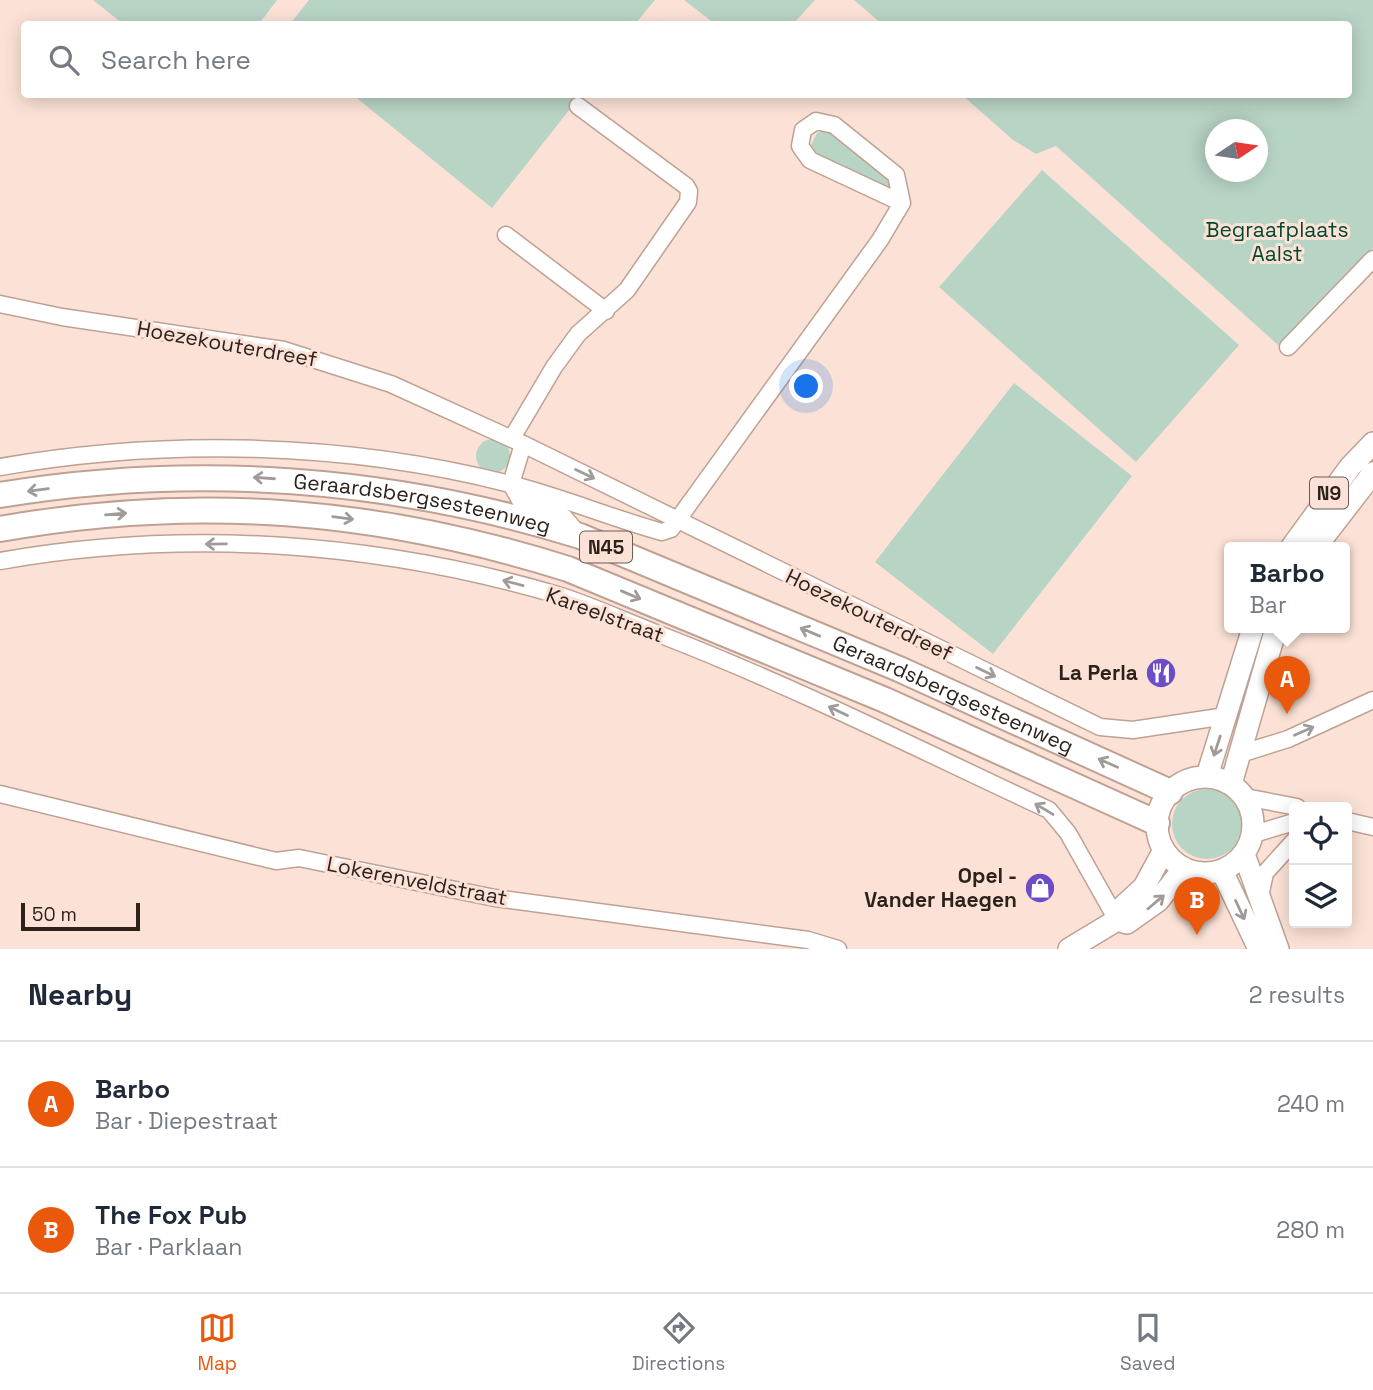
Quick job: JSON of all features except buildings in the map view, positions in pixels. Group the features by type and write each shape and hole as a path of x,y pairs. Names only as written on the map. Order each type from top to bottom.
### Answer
{"highway":[{"name":"Geraardsbergsesteenweg","path":"0,495 180,476 318,482 411,495 580,536 899,668 1170,792"},
{"name":"Geraardsbergsesteenweg","path":"0,529 122,513 246,510 316,514 408,526 523,555 568,569 885,700 1157,823"}],"main road":[{"name":"N9","path":"1295,542 1350,467 1373,443"},
{"name":"N9","path":"1320,542 1373,473"},
{"path":"1207,776 1251,633"},
{"path":"1238,790 1240,754 1263,664 1274,633"},
{"path":"1207,776 1238,790 1252,812 1254,834 1244,854 1222,871 1188,870 1164,850 1157,823 1161,806 1170,792 1190,778 1207,776"},
{"path":"1069,949 1117,920 1119,910 1144,887 1164,850"},
{"path":"1244,854 1259,903 1279,949"},
{"path":"1117,920 1127,923 1152,906 1188,870"},
{"path":"1222,871 1259,949"}],"street":[{"path":"579,106 689,191 688,202 627,290 578,334 554,367 518,441 511,484 521,502 564,517 580,536"},
{"path":"0,467 117,453 247,449 322,454 465,474 511,484 662,532 671,529 699,493 874,249 902,203 896,175 834,125 816,121 803,130 800,146 810,160 902,203"},
{"path":"506,235 606,311"},
{"path":"1288,347 1373,259"},
{"name":"Hoezekouterdreef","path":"0,304 62,317 238,342 326,361 401,388 518,441 1100,727 1133,730 1226,716"},
{"name":"Kareelstraat","path":"0,561 136,545 231,543 311,547 396,557 475,573 561,596 728,662 1049,810 1068,832 1117,920"},
{"path":"1240,754 1288,738 1373,701"},
{"path":"1238,790 1289,805"},
{"name":"Lokerenveldstraat","path":"0,794 276,861 299,858 495,898 808,940 838,949"},
{"path":"1352,822 1373,828"},
{"path":"1254,834 1289,823"},
{"path":"1259,903 1265,873 1289,847"}],"green space":[{"path":"93,0 277,0 261,21 119,21"},
{"path":"309,0 655,0 638,21 292,21"},
{"path":"684,0 815,0 796,21 711,21"},
{"name":"Begraafplaats Aalst","path":"854,0 1373,0 1373,248 1278,345 1056,146 1036,154 1013,140 965,98 1352,98 1352,21 878,21"},
{"path":"357,98 579,98 492,208"},
{"path":"828,129 888,179 890,188 883,190 814,156 811,145 817,133"},
{"path":"1042,170 1239,345 1136,462 939,287"},
{"path":"1014,383 1132,476 993,654 875,562"},
{"path":"493,439 505,444 510,456 505,468 493,473 481,468 476,456 481,444"},
{"path":"1200,789 1214,789 1227,795 1236,804 1242,824 1240,837 1232,849 1214,859 1200,859 1187,853 1178,844 1172,831 1172,817 1178,804 1187,795"}],"place":[{"name":"La Perla","path":"1161,673"},
{"name":"Barbo","path":"1287,714"},
{"name":"Opel - Vander Haegen","path":"1040,888"},
{"name":"The Fox Pub","path":"1197,935"}]}
